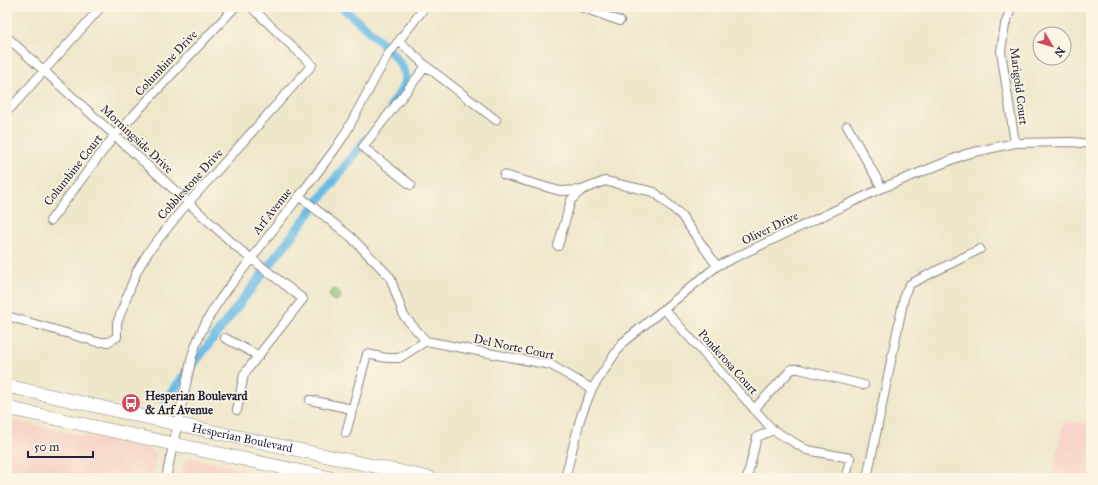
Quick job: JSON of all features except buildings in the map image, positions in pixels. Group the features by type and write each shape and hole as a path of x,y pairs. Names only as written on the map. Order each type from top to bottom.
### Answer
{"main road":[{"name":"Hesperian Boulevard","path":"7,386 430,478"},
{"name":"Hesperian Boulevard","path":"7,408 331,478"}],"street":[{"path":"7,112 101,7"},
{"name":"Columbine Drive","path":"115,135 235,7"},
{"name":"Cobblestone Drive","path":"7,316 98,342 108,342 117,337 117,323 138,268 160,237 312,65 251,7"},
{"name":"Arf Avenue","path":"166,478 192,356 198,337 206,321 215,306 250,259 338,144 387,56 425,7"},
{"path":"581,7 620,21"},
{"name":"Marigold Court","path":"1011,8 1004,25 1001,51 1015,143"},
{"name":"Morningside Drive","path":"7,37 115,135 188,204 250,259 303,299 259,356"},
{"path":"399,40 426,66 496,120"},
{"path":"411,185 363,147 426,66"},
{"path":"846,126 882,188"},
{"name":"Columbine Court","path":"50,221 115,135"},
{"name":"Oliver Drive","path":"565,478 581,416 592,389 622,343 717,266 882,188 966,154 1015,143 1072,142 1091,144"},
{"path":"504,175 560,191 582,190 605,181 654,192 681,215 717,266"},
{"path":"558,246 571,200 582,190"},
{"path":"299,196 351,237 390,277 404,316 426,341 399,358 392,359 367,354 346,433"},
{"path":"867,478 905,293 910,284 980,249"},
{"name":"Ponderosa Court","path":"664,309 773,430 807,450 850,458 846,478"},
{"path":"225,338 259,356 244,374 237,410"},
{"name":"Del Norte Court","path":"426,341 551,365 592,389"},
{"path":"754,409 792,369 799,369 864,385"},
{"path":"310,400 352,409"},
{"path":"747,478 757,436 773,430"}],"shaded area":[{"path":"7,419 151,450 156,455 152,478 7,478"},
{"path":"1064,420 1091,425 1091,478 1052,478"},
{"path":"191,458 243,469 241,478 180,478 186,459"}],"green space":[{"path":"335,289 339,291 341,295 339,299 335,301 331,299 329,295 331,291"}],"waterway":[{"path":"342,7 389,50 403,69 406,81 391,106"},
{"path":"165,401 366,139"}],"place":[{"name":"Hesperian Boulevard & Arf Avenue","path":"131,403"}]}
